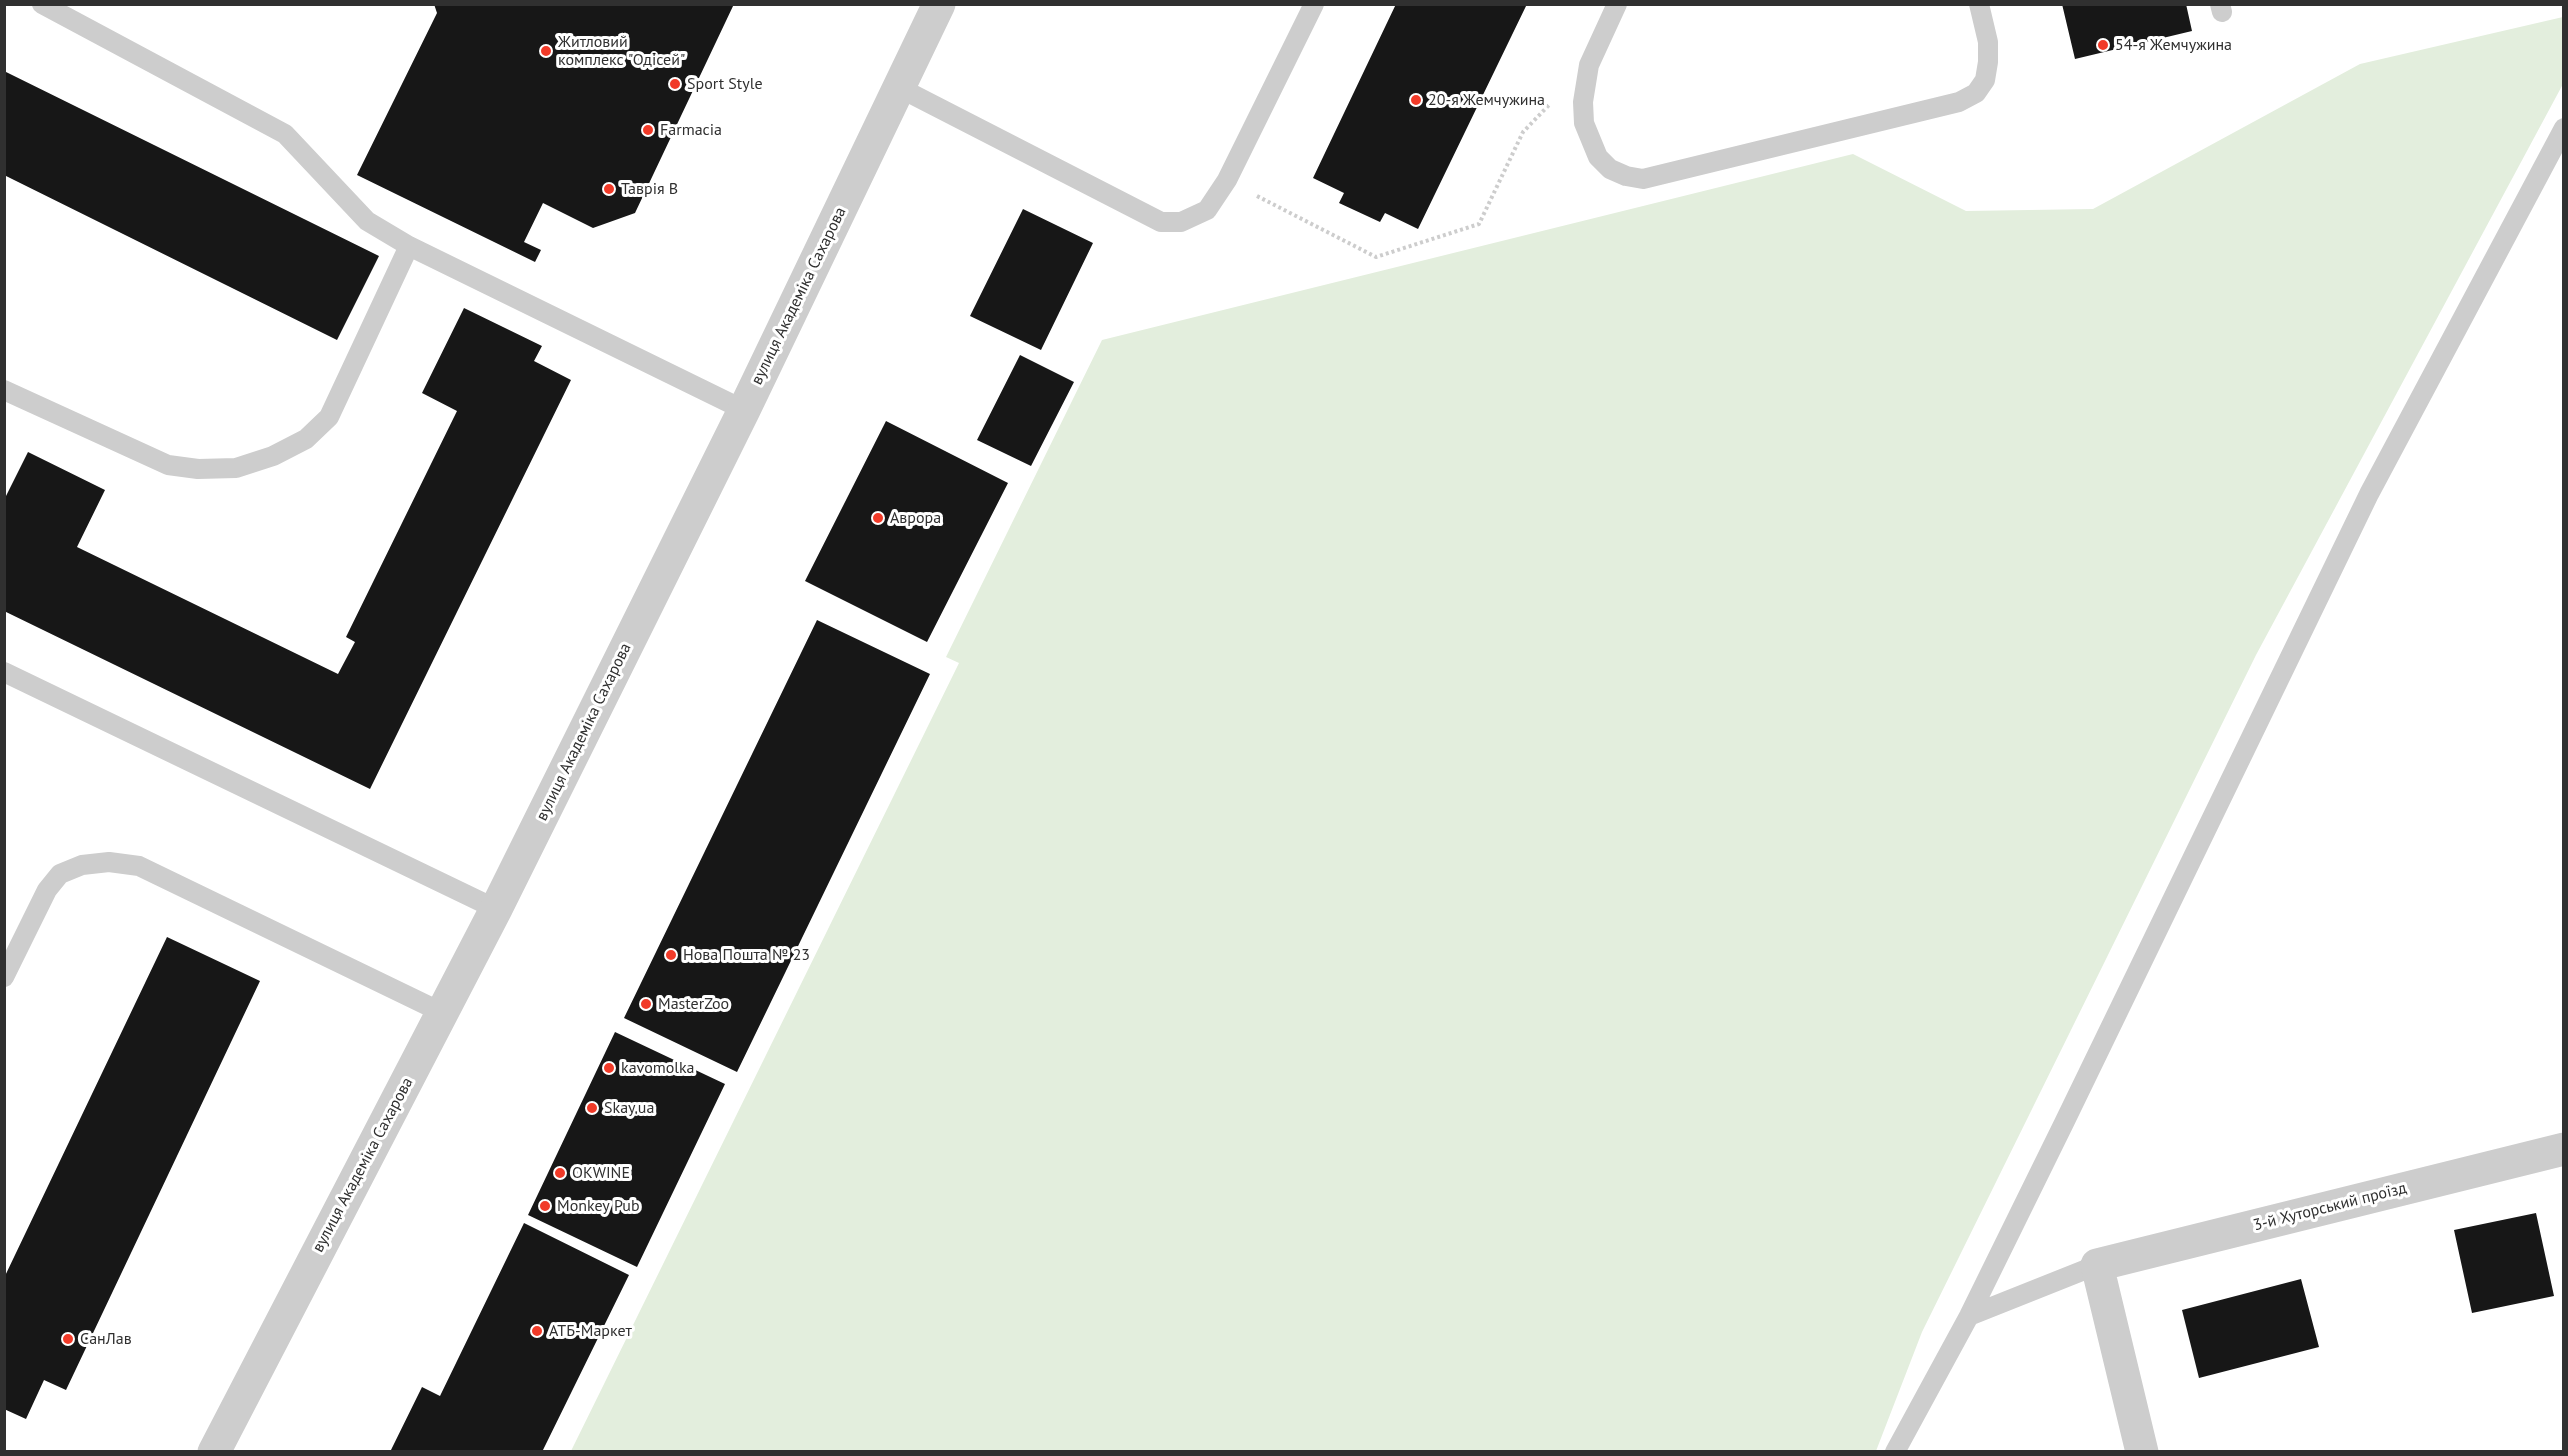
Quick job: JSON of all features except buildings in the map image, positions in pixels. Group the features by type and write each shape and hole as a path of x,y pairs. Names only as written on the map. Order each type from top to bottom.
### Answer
{"street":[{"name":"вулиця Академіка Сахарова","path":"214,1452 496,909 744,410 939,4"},
{"name":"3-й Хуторський проїзд","path":"2097,1265 2564,1149"},
{"path":"2097,1265 2142,1452"}],"lane":[{"path":"42,4 285,134 367,221 409,246 744,410"},
{"path":"900,88 1161,222 1181,222 1207,210 1227,180 1314,4"},
{"path":"1617,4 1589,64 1583,102 1584,123 1590,143 1598,158 1610,169 1626,176 1643,179 1959,102 1976,93 1985,80 1988,42 1979,4"},
{"path":"1895,1452 1969,1316 2369,494 2564,128"},
{"path":"4,390 168,465 198,470 236,468 273,456 306,439 329,417 409,246"},
{"path":"4,672 496,909"},
{"path":"4,977 47,890 60,874 82,865 109,862 140,866 443,1013"},
{"path":"1969,1316 2097,1265"}],"path":[{"path":"1227,180 1376,257 1387,254 1479,224 1523,132 1589,64"}],"green space":[{"path":"2563,17 2563,84 2256,655 1922,1332 1876,1451 571,1451 959,663 946,657 1102,340 1853,154 1966,211 2093,209 2360,64"}],"place":[{"name":"54-я Жемчужина","path":"2103,45"},
{"name":"Житловий комплекс \"Одісей\"","path":"546,51"},
{"name":"Sport Style","path":"675,84"},
{"name":"20-я Жемчужина","path":"1416,100"},
{"name":"Farmacia","path":"648,130"},
{"name":"Таврія В","path":"609,189"},
{"name":"Аврора","path":"878,518"},
{"name":"Нова Пошта № 23","path":"671,955"},
{"name":"MasterZoo","path":"646,1004"},
{"name":"kavomolka","path":"609,1068"},
{"name":"Skay.ua","path":"592,1108"},
{"name":"OKWINE","path":"560,1173"},
{"name":"Monkey Pub","path":"545,1206"},
{"name":"АТБ-Маркет","path":"537,1331"},
{"name":"СанЛав","path":"68,1339"}]}
